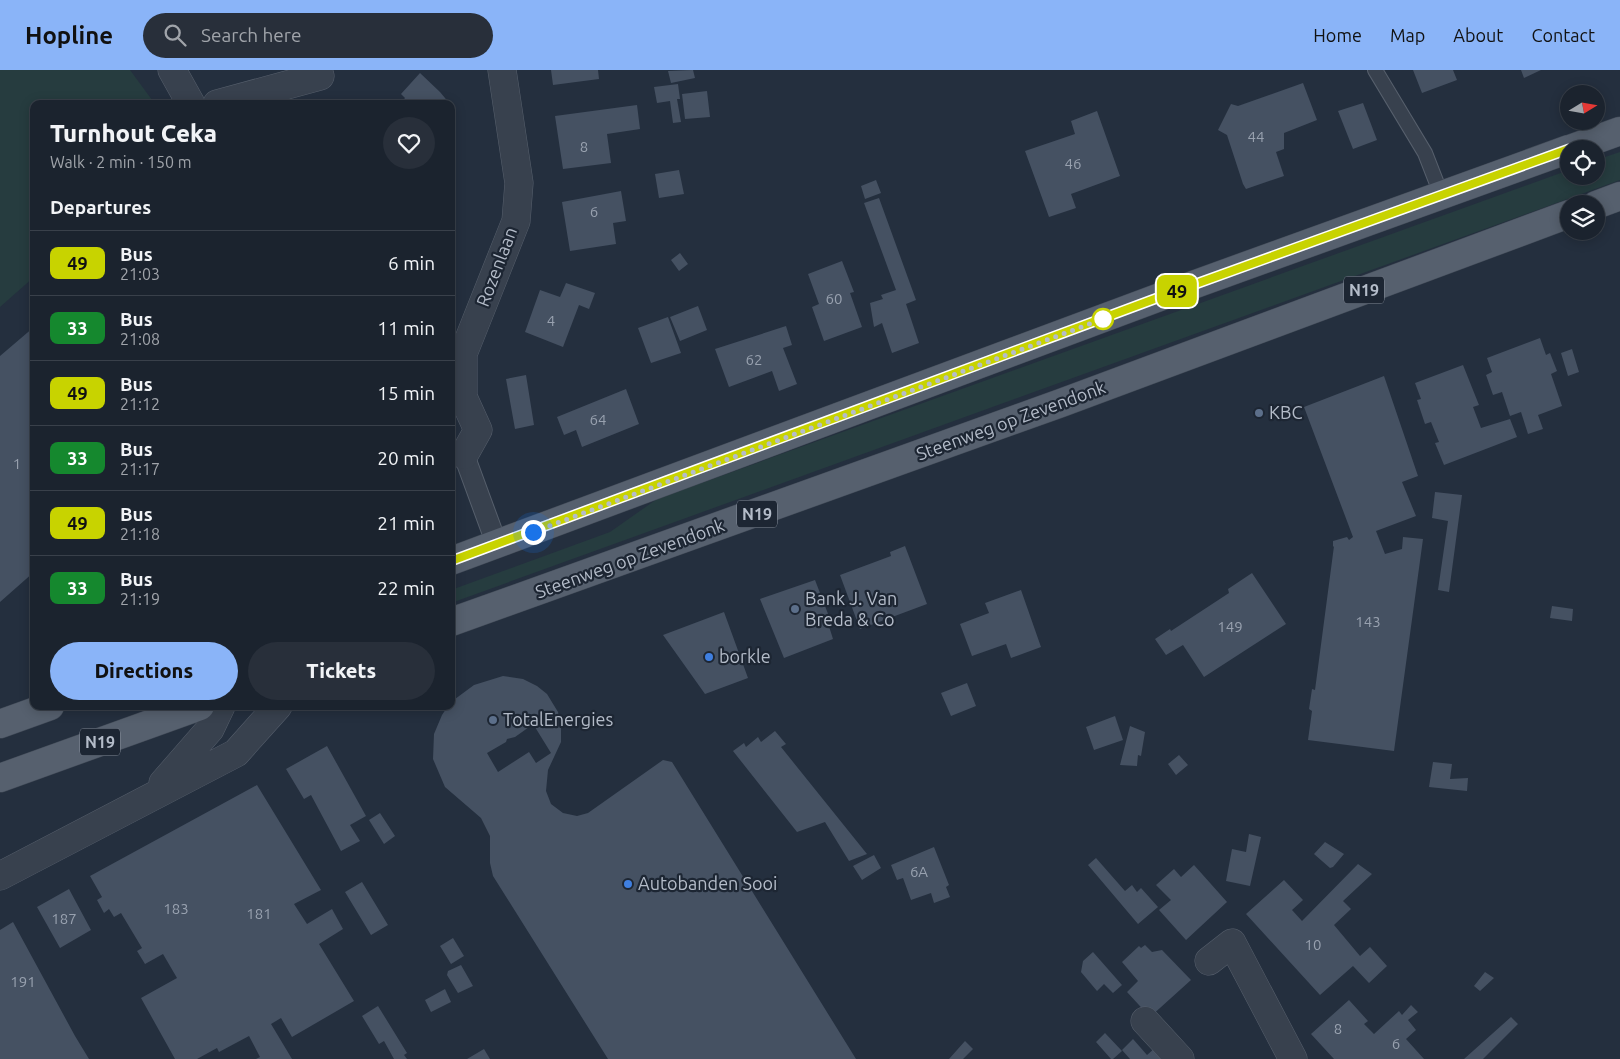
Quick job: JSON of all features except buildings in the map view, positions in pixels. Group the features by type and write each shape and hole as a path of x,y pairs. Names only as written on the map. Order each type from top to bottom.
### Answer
{"main road":[{"path":"1594,140 1620,131"},
{"path":"455,560 1441,194 1560,152"},
{"path":"1605,202 1620,196"},
{"name":"Steenweg op Zevendonk","path":"455,621 1061,403 1560,217"},
{"path":"0,724 39,710"},
{"name":"N19","path":"0,778 189,710"}],"street":[{"path":"172,70 189,100"},
{"name":"Rozenlaan","path":"464,455 478,430 463,397 463,354 516,221 519,183 502,70"},
{"path":"231,100 324,73"},
{"path":"297,100 324,73"},
{"path":"464,455 497,545"},
{"path":"152,795 210,729 219,710"},
{"path":"0,876 152,795 236,753 274,710"},
{"path":"1209,961 1232,943 1293,1059"},
{"path":"1146,1021 1180,1059"}],"lane":[{"path":"1375,70 1425,153 1441,194"}],"green space":[{"path":"0,70 130,70 152,100 30,100 30,281 0,307"},
{"path":"1620,152 1620,180 1579,195 1560,195 1560,202 455,602 455,589 610,532 657,499 1560,173 1560,185 1605,185 1605,157"}],"bus line":[{"name":"49","path":"455,560 966,369 1061,336 1168,294 1560,152"}],"place":[{"name":"KBC","path":"1259,413"},
{"name":"Bank J. Van Breda & Co","path":"795,609"},
{"name":"borkle","path":"709,657"},
{"name":"TotalEnergies","path":"493,720"},
{"name":"Autobanden Sooi","path":"628,884"}],"route":[{"path":"533,532 1103,319"}]}
